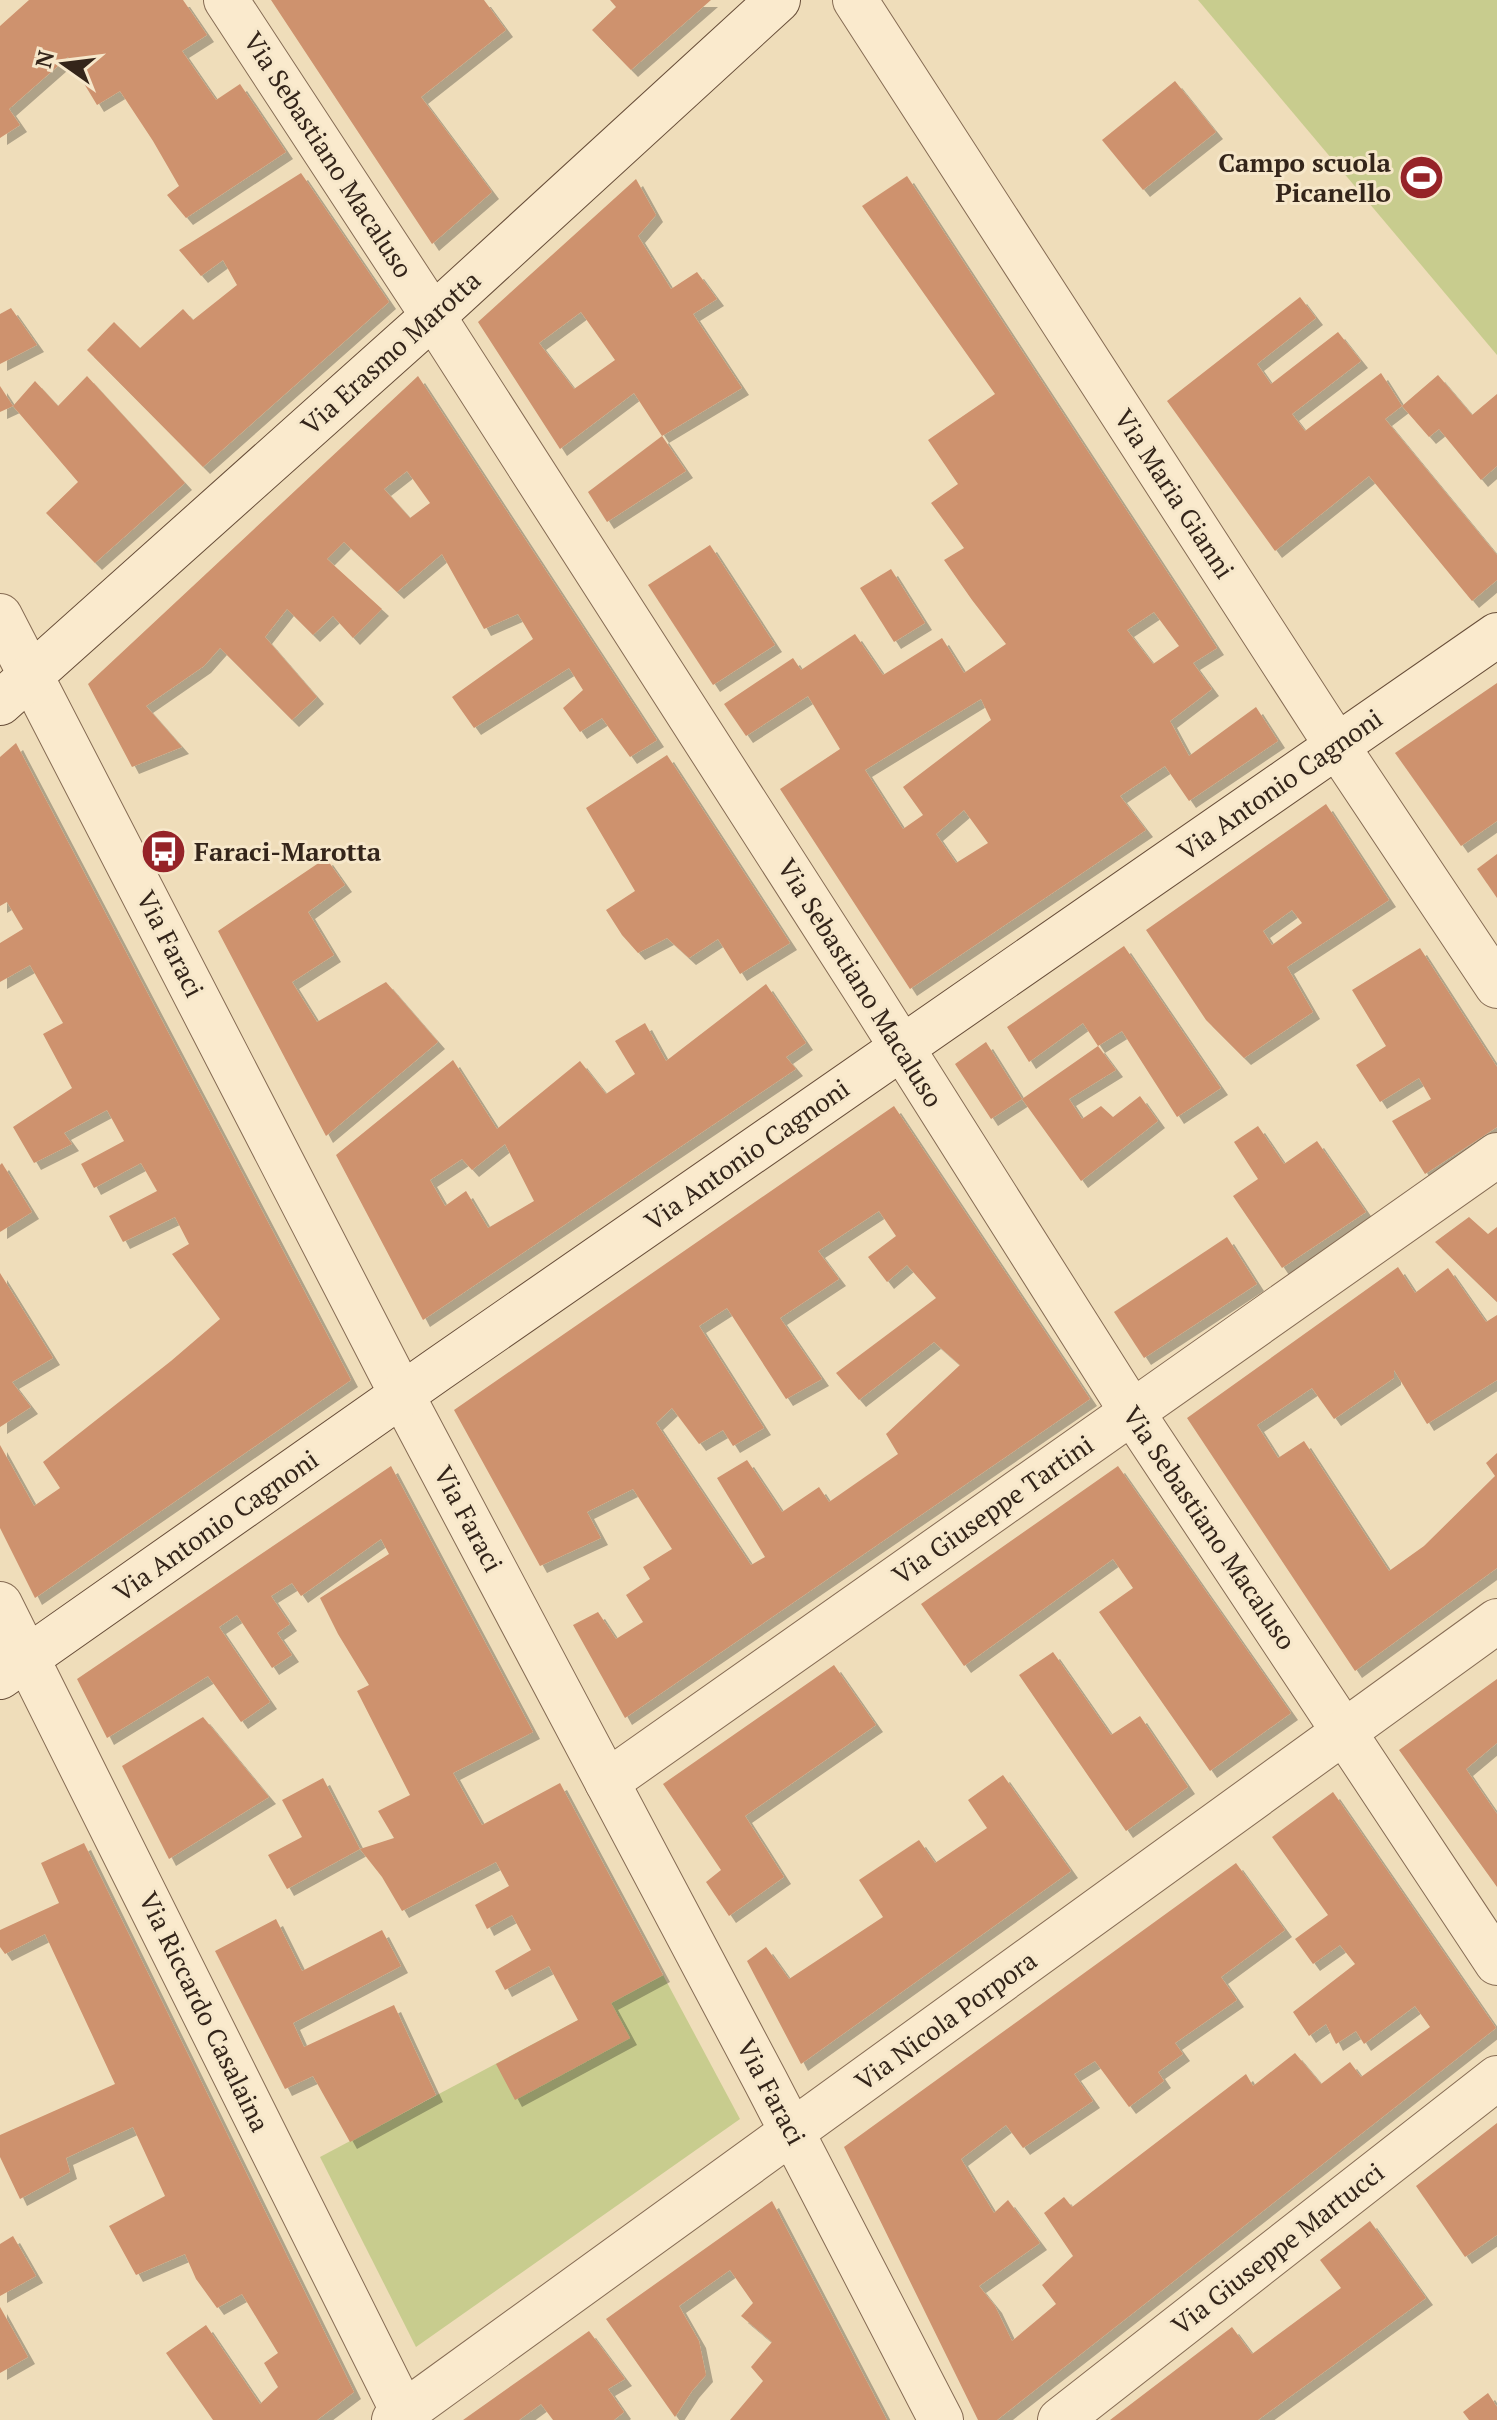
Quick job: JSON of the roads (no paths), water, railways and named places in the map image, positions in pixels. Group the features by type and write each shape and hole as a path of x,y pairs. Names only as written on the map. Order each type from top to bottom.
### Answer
{"street":[{"name":"Via Sebastiano Macaluso","path":"226,0 433,316 1132,1412 1497,1963"},
{"name":"Via Erasmo Marotta","path":"15,689 433,316 778,0"},
{"name":"Via Maria Gianni","path":"855,0 1337,746 1497,986"},
{"name":"Via Faraci","path":"0,616 15,689 402,1395 941,2420"},
{"name":"Via Antonio Cagnoni","path":"14,1667 1497,635"},
{"name":"Via Giuseppe Tartini","path":"607,1782 1497,1155"},
{"name":"Via Riccardo Casalaina","path":"0,1604 14,1667 401,2418"},
{"name":"Via Nicola Porpora","path":"401,2418 1497,1621"},
{"name":"Via Giuseppe Martucci","path":"1060,2420 1497,2078"}],"place":[{"name":"Campo scuola Picanello","path":"1422,178"},
{"name":"Faraci-Marotta","path":"163,852"}]}
